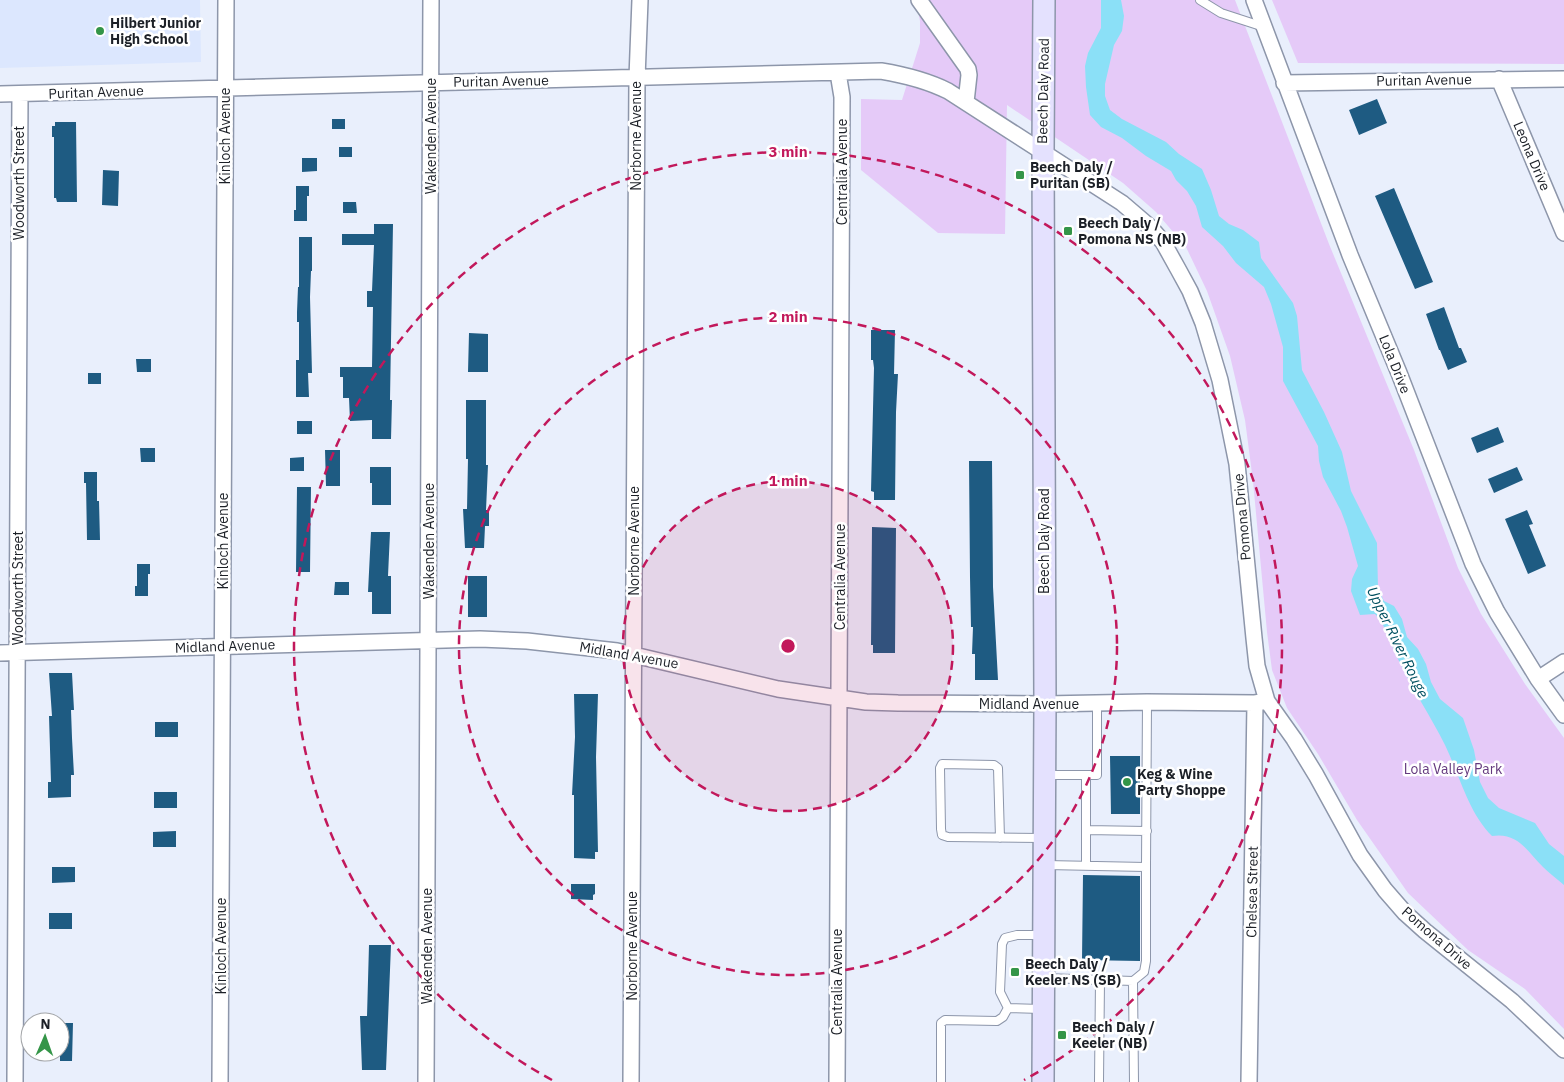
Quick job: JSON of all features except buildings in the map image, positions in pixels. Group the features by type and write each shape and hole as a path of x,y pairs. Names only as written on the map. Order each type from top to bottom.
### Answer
{"main road":[{"name":"Beech Daly Road","path":"1043,1082 1045,704 1042,152 1044,0"}],"street":[{"name":"Kinloch Avenue","path":"220,1082 226,0"},
{"name":"Wakenden Avenue","path":"426,1082 431,0"},
{"name":"Norborne Avenue","path":"632,1082 637,78 640,0"},
{"path":"919,0 968,69 970,76 966,102"},
{"name":"Lola Drive","path":"1254,0 1284,82 1473,564 1496,612 1564,715"},
{"name":"Puritan Avenue","path":"0,94 881,72 906,75 935,84 966,102"},
{"name":"Centralia Avenue","path":"837,1082 842,97 838,73"},
{"name":"Leona Drive","path":"1499,79 1564,233"},
{"name":"Puritan Avenue","path":"1284,82 1564,79"},
{"name":"Woodworth Street","path":"15,1082 20,94"},
{"name":"Pomona Drive","path":"966,102 1122,203 1163,242 1190,291 1220,380 1237,464 1261,702 1303,754 1360,855 1385,890 1405,913 1512,1000 1564,1050"},
{"name":"Midland Avenue","path":"0,653 480,639 527,641 634,654 778,689 866,702 898,704 1261,702"},
{"path":"1538,678 1564,662"},
{"name":"Chelsea Street","path":"1249,1082 1261,702"}],"lane":[{"path":"1200,0 1221,13 1264,27"},
{"path":"1044,978 1134,981 1144,972 1146,967 1147,702"},
{"path":"1044,774 1097,775 1097,703"},
{"path":"1000,838 998,768 994,765 942,764 940,768 942,835 948,838 1000,838 1044,838"},
{"path":"1086,775 1086,866"},
{"path":"1086,830 1147,831"},
{"path":"1044,865 1146,866"},
{"path":"1008,1008 1000,992 1002,944 1005,938 1017,935 1044,935"},
{"path":"1100,980 1100,1082"},
{"path":"1134,981 1134,1082"},
{"path":"1008,1008 1043,1009"},
{"path":"941,1082 941,1023 945,1020 998,1021 1008,1008"}],"shaded area":[{"name":"Hilbert Junior High School","path":"0,0 200,0 201,62 0,68"}],"green space":[{"name":"Lola Valley Park","path":"916,0 1235,0 1329,244 1414,450 1458,568 1481,614 1525,684 1564,738 1564,1029 1525,989 1468,950 1408,893 1357,820 1318,754 1287,708 1272,670 1245,420 1230,356 1207,291 1186,247 1156,212 1123,183 1007,105 1005,234 938,233 861,170 861,99 902,100 920,43 920,21"},
{"path":"1272,0 1564,0 1564,64 1298,63"}],"water":[{"name":"Upper River Rouge","path":"1101,0 1121,0 1124,16 1122,31 1114,45 1105,84 1105,96 1110,110 1122,119 1166,142 1179,154 1202,169 1219,216 1259,242 1261,258 1293,303 1297,316 1302,370 1342,452 1351,491 1377,543 1378,589 1384,601 1394,606 1402,619 1407,637 1418,649 1426,664 1431,682 1440,699 1463,718 1474,750 1480,782 1488,798 1499,808 1535,823 1549,844 1564,856 1564,885 1545,869 1521,844 1509,837 1492,836 1484,826 1465,793 1445,745 1404,672 1383,625 1375,614 1360,615 1351,591 1352,579 1358,566 1347,527 1341,511 1323,477 1318,446 1283,381 1283,347 1271,304 1264,287 1236,263 1223,246 1202,227 1196,206 1171,171 1146,156 1122,138 1101,127 1090,115 1085,66 1088,53 1101,28"}],"place":[{"name":"Hilbert Junior High School","path":"100,31"},
{"name":"Beech Daly / Puritan (SB)","path":"1020,175"},
{"name":"Beech Daly / Pomona NS (NB)","path":"1068,231"},
{"name":"Keg & Wine Party Shoppe","path":"1127,782"},
{"name":"Beech Daly / Keeler NS (SB)","path":"1015,972"},
{"name":"Beech Daly / Keeler (NB)","path":"1062,1035"}]}
